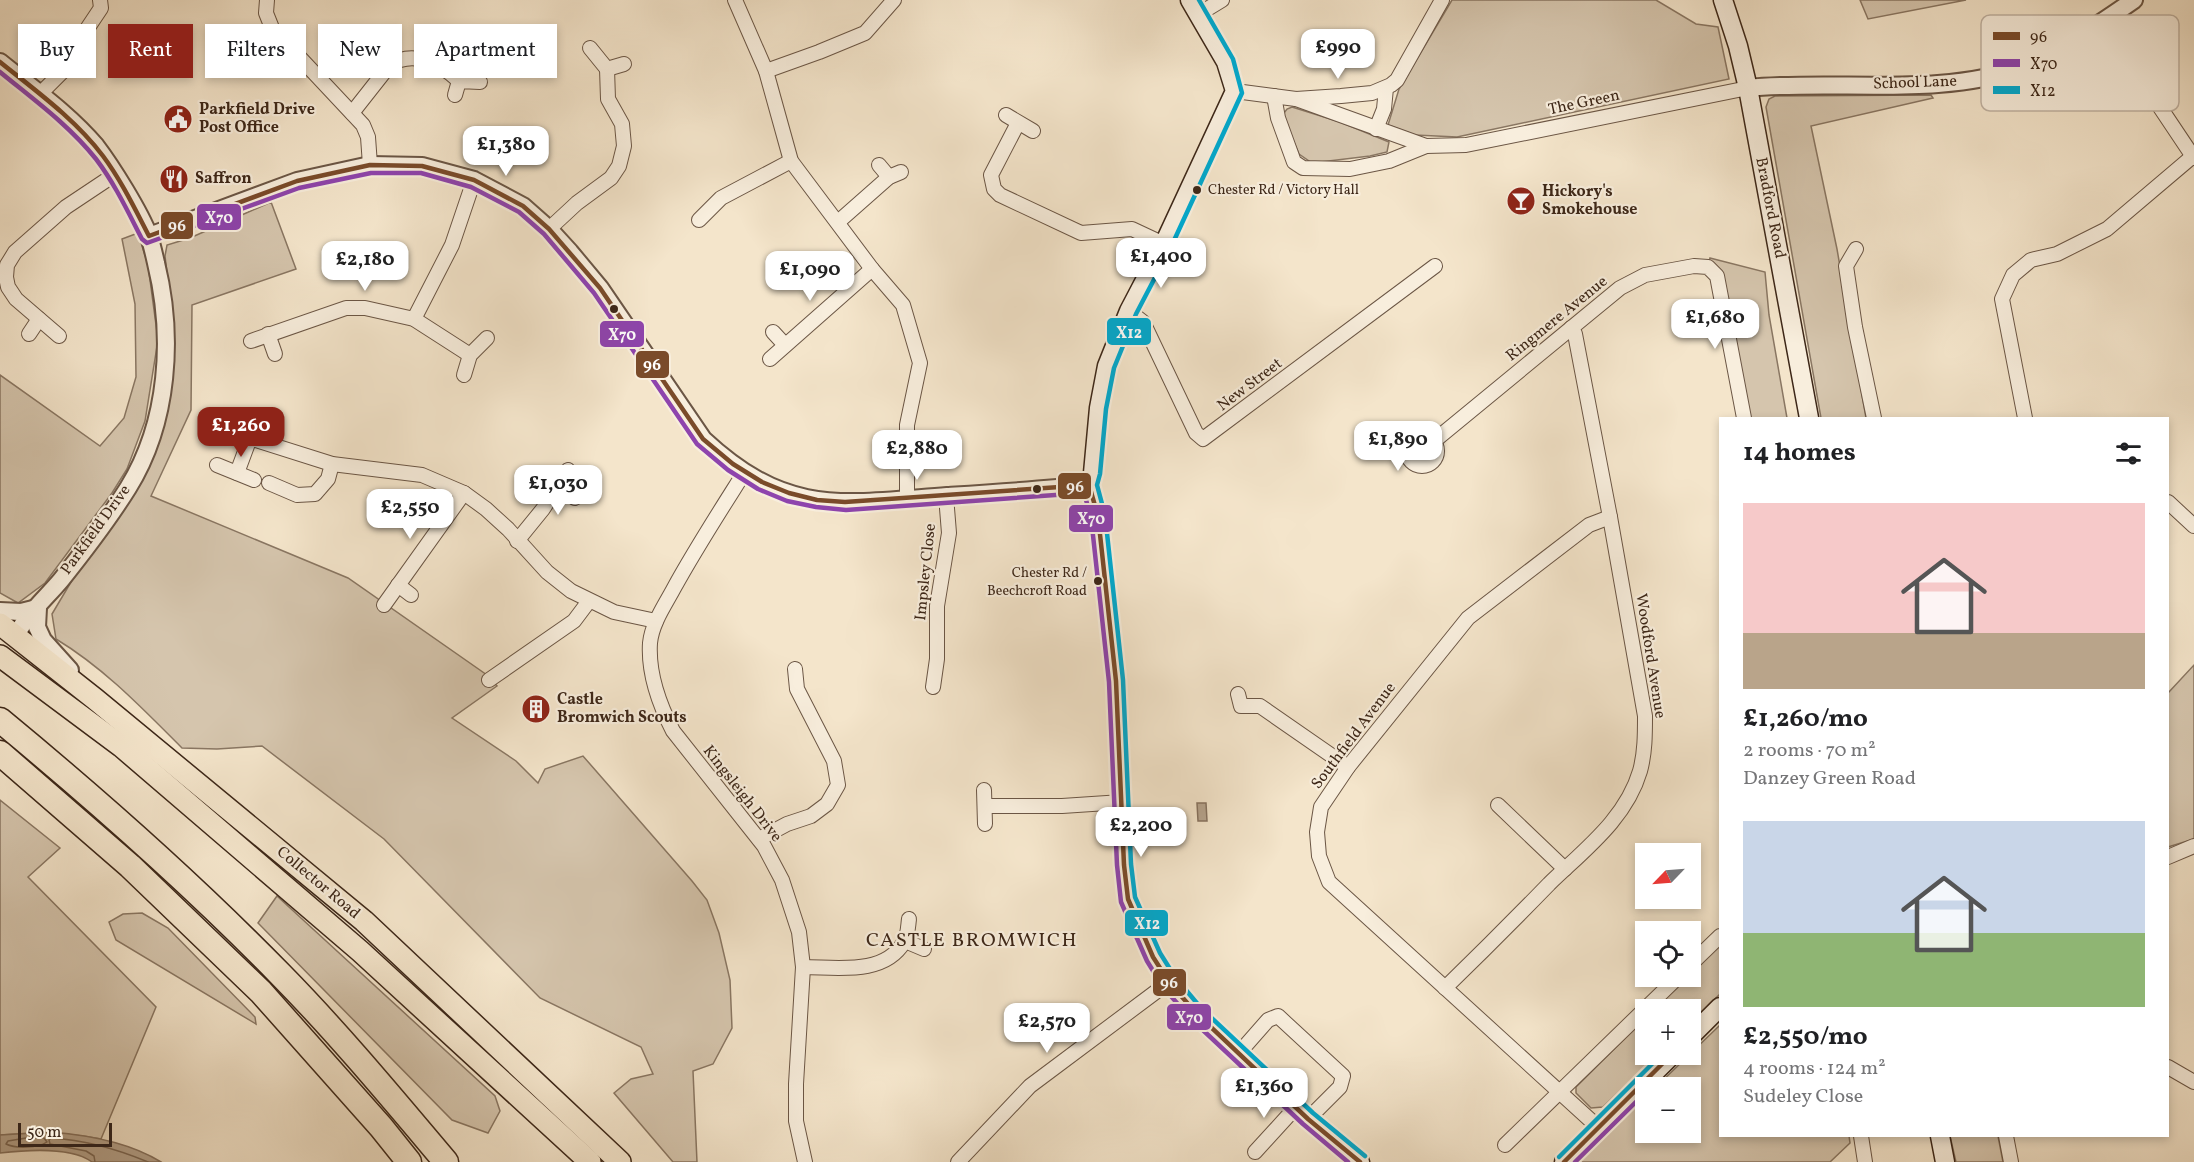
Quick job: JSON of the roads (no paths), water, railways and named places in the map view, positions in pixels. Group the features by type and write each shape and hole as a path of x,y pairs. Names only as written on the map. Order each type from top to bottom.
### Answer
{"highway":[{"name":"Collector Road","path":"8,630 364,921 620,1162"},
{"path":"8,630 24,657 99,716 121,746"},
{"name":"Collector Road","path":"0,656 121,746 360,951 590,1162"},
{"path":"0,720 180,877 280,974 348,1047 446,1162"},
{"path":"0,753 130,866 261,992 381,1127 409,1162"},
{"path":"381,1127 405,1162"}],"main road":[{"name":"Bradford Road","path":"1723,0 1738,45 1748,88 1809,417"},
{"path":"1194,7 1226,62 1235,91 1164,244 1129,311 1107,366 1099,408 1093,473 1089,485 1098,516 1116,681 1124,865 1128,899 1153,957 1169,982 1196,1013 1302,1113 1359,1162"},
{"path":"1701,1026 1719,1008"},
{"path":"1564,1162 1662,1065"},
{"path":"1940,1137 1945,1162"}],"street":[{"path":"40,94 76,58 81,38 101,8 100,0"},
{"path":"267,0 266,13 272,28 363,125 368,137 370,165"},
{"path":"735,0 766,71 790,161 872,269 903,305 920,363 907,425 907,499"},
{"path":"766,71 865,33 894,0"},
{"path":"1194,7 1222,0"},
{"path":"1235,91 1296,99 1372,93 1386,88 1397,80 1443,0"},
{"name":"School Lane","path":"2113,15 2134,0"},
{"path":"549,229 577,203 611,178 619,166 624,146 622,124 608,99 607,69 591,48"},
{"path":"352,113 389,66 410,57 428,61 457,88 480,82"},
{"name":"Parkfield Drive","path":"0,62 40,94 93,144 114,174 149,236 163,290 166,329 165,367 156,417 147,448 130,485 102,527 38,608 24,621 8,630"},
{"path":"607,69 624,64"},
{"name":"School Lane","path":"1748,88 1775,85 1917,84 1981,79"},
{"path":"1376,129 1384,109 1386,88"},
{"name":"The Green","path":"1296,99 1426,146 1466,145 1748,88"},
{"name":"The Green","path":"1274,96 1278,118 1294,162 1303,168 1350,169 1389,161 1426,146"},
{"path":"2025,417 2002,299 2013,274 2031,260 2056,254 2107,229 2194,157 2163,111"},
{"path":"1033,131 1012,119 990,175 994,189 1000,195 1081,233 1132,228 1164,244"},
{"path":"699,220 721,198 790,161"},
{"path":"149,236 297,181 370,165 422,166 474,180 523,206 549,229 600,288 703,439 724,459 744,473 777,490 806,499 848,503 1089,485"},
{"path":"838,222 895,175 879,165"},
{"path":"59,336 16,300 8,287 7,265 15,252 66,207 114,174"},
{"path":"414,319 452,245 474,180"},
{"path":"1856,249 1846,266 1855,327 1874,417"},
{"name":"New Street","path":"1129,311 1143,322 1196,433 1203,439 1435,266"},
{"name":"Ringmere Avenue","path":"1434,441 1620,288 1645,275 1694,266 1708,267 1717,276 1744,417"},
{"path":"770,359 872,269"},
{"path":"251,341 346,308 365,308 414,319 470,355"},
{"path":"29,334 39,319"},
{"name":"Woodford Avenue","path":"1445,988 1565,868 1593,844 1618,813 1640,772 1645,744 1645,716 1610,517 1572,328"},
{"path":"773,332 785,345"},
{"path":"268,334 275,354"},
{"path":"464,375 470,355 487,338"},
{"path":"237,473 245,436 332,464 422,475 464,493 486,508 547,573 570,591 614,612 656,621"},
{"path":"269,483 297,495 315,494 328,479 332,464"},
{"path":"217,465 254,480"},
{"path":"517,541 558,488 568,471"},
{"name":"Kingsleigh Drive","path":"744,473 697,546 656,621 650,642 652,678 662,710 673,731 759,839 782,880 800,932 803,967 796,1121 805,1162"},
{"path":"558,488 575,498"},
{"path":"384,605 464,493"},
{"name":"Impsley Close","path":"933,687 937,659 937,606 949,533 946,496"},
{"path":"2169,503 2194,526"},
{"name":"Southfield Avenue","path":"1599,1128 1329,882 1319,856 1317,832 1321,807 1348,767 1468,618 1589,525 1610,517"},
{"path":"398,585 411,595"},
{"path":"489,680 574,621 589,602"},
{"path":"0,611 21,612 38,608 37,627 43,640 95,699"},
{"path":"759,839 787,824 811,816 827,804 838,785 834,761 797,689 795,669"},
{"path":"1238,694 1241,706 1260,706 1348,767"},
{"path":"984,790 985,824"},
{"path":"985,806 1062,806 1122,802"},
{"path":"1498,805 1565,868"},
{"path":"2169,857 2194,846"},
{"path":"803,967 855,968 891,957 905,941 909,919"},
{"path":"1701,954 1719,937"},
{"path":"905,941 924,949"},
{"path":"958,1162 1030,1086 1169,982"},
{"path":"1505,1145 1668,987"},
{"path":"1239,1053 1268,1020 1278,1016 1343,1076 1340,1087 1302,1113 1255,1152"},
{"path":"2169,1067 2194,1082"},
{"path":"1861,1137 1865,1162"},
{"path":"2006,1137 2011,1162"}],"water":[{"path":"1197,803 1206,803 1207,821 1198,821"},
{"path":"51,1132 108,1141 136,1149 161,1162 92,1162 72,1153 48,1150 0,1153 0,1135"}],"place":[{"name":"Parkfield Drive Post Office","path":"178,119"},
{"name":"Saffron","path":"174,179"},
{"name":"Chester Rd / Victory Hall","path":"1197,190"},
{"name":"Hickory's Smokehouse","path":"1521,201"},
{"name":"Chester Rd / Beechcroft Road","path":"1098,581"},
{"name":"Castle Bromwich Scouts","path":"536,709"}],"district":[{"name":"CASTLE BROMWICH","path":"972,941"}]}
